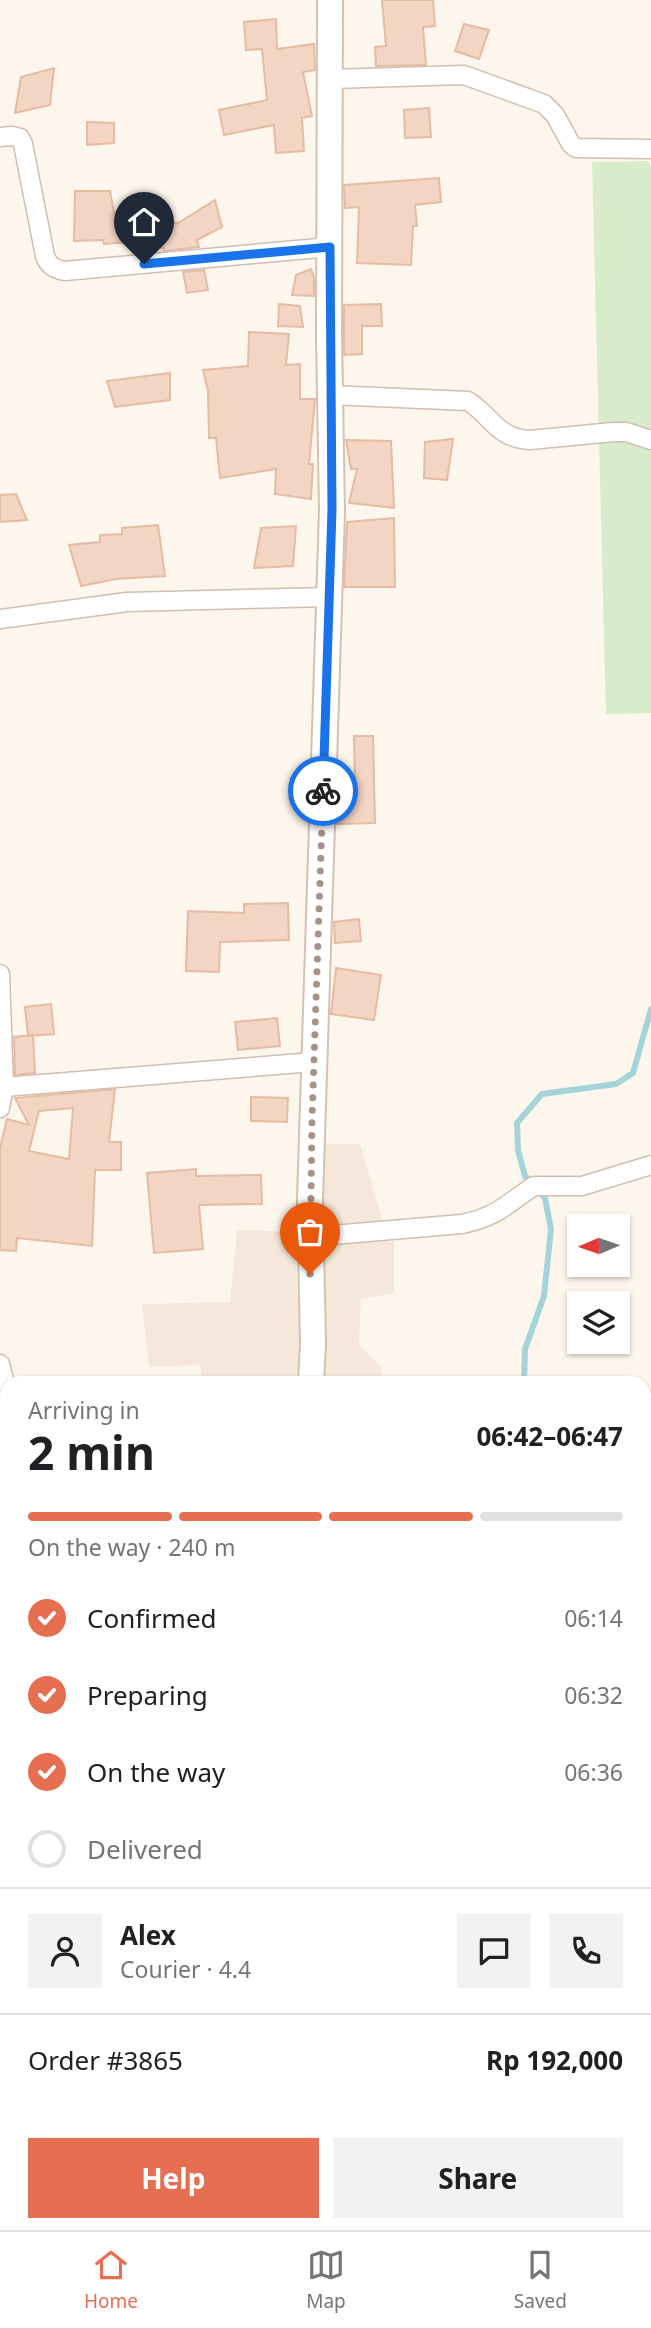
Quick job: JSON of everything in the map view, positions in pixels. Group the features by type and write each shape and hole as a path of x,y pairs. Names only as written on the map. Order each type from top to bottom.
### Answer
{"street":[{"path":"310,1376 313,1344 309,1237 332,510 330,0"},
{"path":"330,79 452,75 472,77 544,104 551,110 576,148 651,149"},
{"path":"0,137 20,138 23,144 45,256 48,264 55,269 65,271 330,247"},
{"path":"330,395 468,401 503,434 516,439 626,432 651,440"},
{"path":"0,619 127,602 329,597"},
{"path":"0,974 0,1108"},
{"path":"2,1087 314,1062"},
{"path":"309,1237 462,1224 487,1219 514,1203 534,1186 582,1186 651,1165"}],"shaded area":[{"path":"319,1144 360,1144 384,1225 319,1230"},
{"path":"237,1230 294,1232 301,1356 296,1376 201,1376 200,1365 149,1367 142,1304 230,1302"},
{"path":"394,1241 394,1293 361,1299 359,1345 381,1367 382,1376 308,1376 319,1244"}],"green space":[{"path":"648,161 651,167 651,713 606,714 592,162"}],"building":[{"path":"382,0 433,0 435,26 423,27 426,65 376,66 375,47 386,46"},
{"path":"276,19 277,49 314,44 315,70 303,72 312,116 302,118 304,151 276,153 274,125 224,135 219,110 267,100 262,49 246,50 244,22"},
{"path":"464,24 489,30 479,59 455,51"},
{"path":"54,68 50,105 15,113 21,77"},
{"path":"429,108 431,137 405,138 404,110"},
{"path":"87,122 114,123 114,143 87,145"},
{"path":"439,178 441,202 415,205 417,226 413,226 411,265 357,263 359,207 345,208 344,185"},
{"path":"75,191 110,191 114,213 125,209 130,242 104,244 103,240 74,241"},
{"path":"215,200 222,227 197,240 199,247 164,251 164,248 161,248 159,222 178,223"},
{"path":"311,269 314,296 292,295 296,275"},
{"path":"204,270 208,290 187,293 183,272"},
{"path":"279,304 300,306 303,327 278,326"},
{"path":"381,304 382,326 362,326 362,354 344,355 344,305"},
{"path":"249,332 289,334 286,365 300,364 300,399 315,399 309,464 313,464 311,499 275,494 276,469 220,478 216,438 209,438 208,391 203,370 248,366"},
{"path":"170,373 170,400 115,407 107,381"},
{"path":"453,439 447,480 424,478 425,442"},
{"path":"346,440 391,441 394,508 349,503 357,469 351,469"},
{"path":"16,494 27,520 0,522 0,495"},
{"path":"394,518 395,587 344,587 347,522"},
{"path":"158,525 165,576 116,579 81,586 69,545 100,542 100,535 122,534 122,528"},
{"path":"296,526 293,566 254,568 261,528"},
{"path":"354,736 373,736 375,823 337,824 338,784 355,783"},
{"path":"288,903 289,940 220,942 219,972 186,971 188,911 244,913 244,904"},
{"path":"359,919 361,941 335,943 334,922"},
{"path":"336,968 381,975 374,1020 331,1014"},
{"path":"51,1004 54,1034 28,1036 25,1007"},
{"path":"277,1018 280,1046 238,1050 235,1022"},
{"path":"33,1035 35,1073 15,1075 14,1037"},
{"path":"115,1089 109,1142 121,1142 121,1170 95,1170 92,1246 17,1238 16,1251 0,1250 0,1148 7,1119 29,1125 15,1098","holes":["73,1108 69,1159 29,1151 39,1111"]},
{"path":"251,1097 288,1098 287,1122 251,1121"},
{"path":"196,1169 196,1176 261,1175 262,1204 199,1205 203,1249 154,1253 147,1173"}],"waterway":[{"path":"524,1376 525,1349 544,1296 551,1229 545,1198 525,1176 518,1150 517,1123 542,1094 616,1084 633,1073 651,1009"}],"way so far":[{"path":"310,1274 312,1120 323,791"}],"route":[{"path":"144,264 330,247 332,510 323,791"}]}
